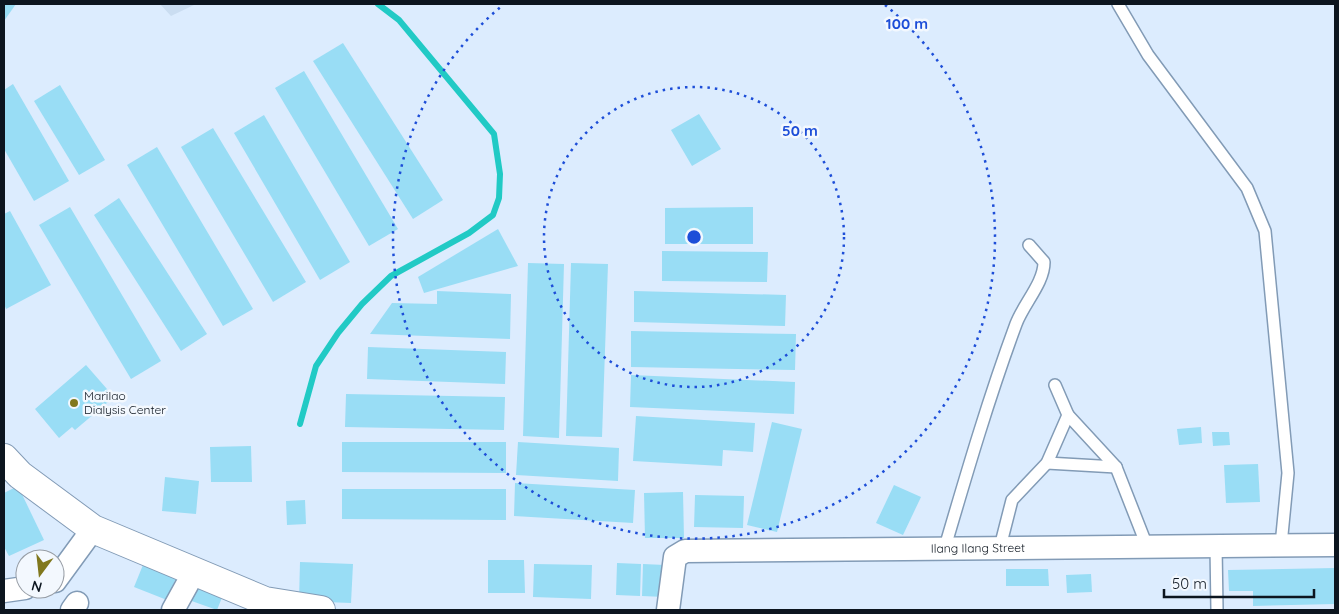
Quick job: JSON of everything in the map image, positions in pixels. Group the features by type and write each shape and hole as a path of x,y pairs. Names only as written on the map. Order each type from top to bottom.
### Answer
{"street":[{"path":"4,458 20,475 93,529 194,572 264,606 321,610"},
{"path":"65,567 93,529"},
{"name":"Ilang Ilang Street","path":"668,610 675,557 685,551 945,547 1335,545"},
{"path":"173,610 194,572"}],"lane":[{"path":"1118,4 1148,55 1247,188 1265,231 1288,473 1281,545"},
{"path":"945,547 980,428 1001,366 1020,315 1044,271 1044,262 1028,245"},
{"path":"1055,385 1068,414 1116,467 1147,546"},
{"path":"1000,547 1012,500 1047,464 1068,414"},
{"path":"1047,464 1116,467"},
{"path":"1216,546 1217,610"}],"shaded area":[{"path":"160,4 196,4 171,16"}],"building":[{"path":"4,4 16,4 4,21"},
{"path":"343,43 443,200 413,219 313,61"},
{"path":"304,71 398,229 369,246 275,88"},
{"path":"13,84 69,181 34,201 4,149 4,90"},
{"path":"60,85 105,160 79,175 34,101"},
{"path":"699,114 721,149 692,166 671,130"},
{"path":"264,115 350,262 320,280 234,133"},
{"path":"213,128 306,282 273,302 181,147"},
{"path":"157,147 253,309 223,326 127,165"},
{"path":"119,198 207,334 181,351 94,215"},
{"path":"70,207 161,361 131,379 39,225"},
{"path":"753,207 753,244 665,244 665,208"},
{"path":"10,211 51,285 6,309 4,304 4,214"},
{"path":"498,229 518,266 424,293 418,277"},
{"path":"662,251 768,252 767,282 662,281"},
{"path":"528,263 564,264 559,438 523,436"},
{"path":"571,263 608,264 602,437 566,436"},
{"path":"437,291 511,294 510,339 370,334 392,303 437,304"},
{"path":"634,291 786,295 785,326 634,322"},
{"path":"631,331 796,334 795,370 631,367"},
{"path":"368,347 506,352 505,384 367,379"},
{"name":"Marilao Dialysis Center","path":"86,365 114,397 75,430 72,427 59,438 35,409"},
{"path":"631,375 795,382 794,414 630,407"},
{"path":"346,394 505,397 504,430 345,427"},
{"path":"636,416 755,423 753,452 723,450 722,466 633,461"},
{"path":"772,422 802,429 777,532 747,525"},
{"path":"1201,427 1202,443 1179,445 1177,429"},
{"path":"1212,432 1229,432 1230,445 1213,446"},
{"path":"342,442 506,442 506,473 342,472"},
{"path":"518,442 619,448 618,481 516,475"},
{"path":"251,446 252,482 211,482 210,447"},
{"path":"1258,464 1260,502 1226,503 1224,465"},
{"path":"165,477 199,481 196,514 162,511"},
{"path":"515,483 635,490 633,523 514,516"},
{"path":"894,485 921,497 903,535 876,523"},
{"path":"18,486 44,540 24,549 15,549 15,553 9,556 4,547 4,493"},
{"path":"342,489 506,489 506,520 342,519"},
{"path":"683,492 684,538 645,538 644,493"},
{"path":"695,495 744,496 743,528 694,527"},
{"path":"305,500 306,524 287,525 286,501"},
{"path":"145,560 178,573 167,600 134,587"},
{"path":"488,560 524,560 525,593 488,593"},
{"path":"300,562 353,564 351,603 299,601"},
{"path":"617,563 641,564 640,596 616,595"},
{"path":"534,564 592,565 591,599 533,597"},
{"path":"643,564 665,565 664,597 642,596"},
{"path":"1335,568 1335,604 1253,606 1253,591 1229,591 1228,570"},
{"path":"1006,569 1048,569 1049,586 1006,586"},
{"path":"1091,574 1092,592 1067,593 1066,575"},
{"path":"195,577 225,590 217,610 186,599"}],"waterway":[{"path":"300,424 316,366 338,333 362,304 391,276 469,233 493,215 499,198 500,174 494,134 399,20 378,4"}],"place":[{"name":"Marilao Dialysis Center","path":"74,403"}]}
